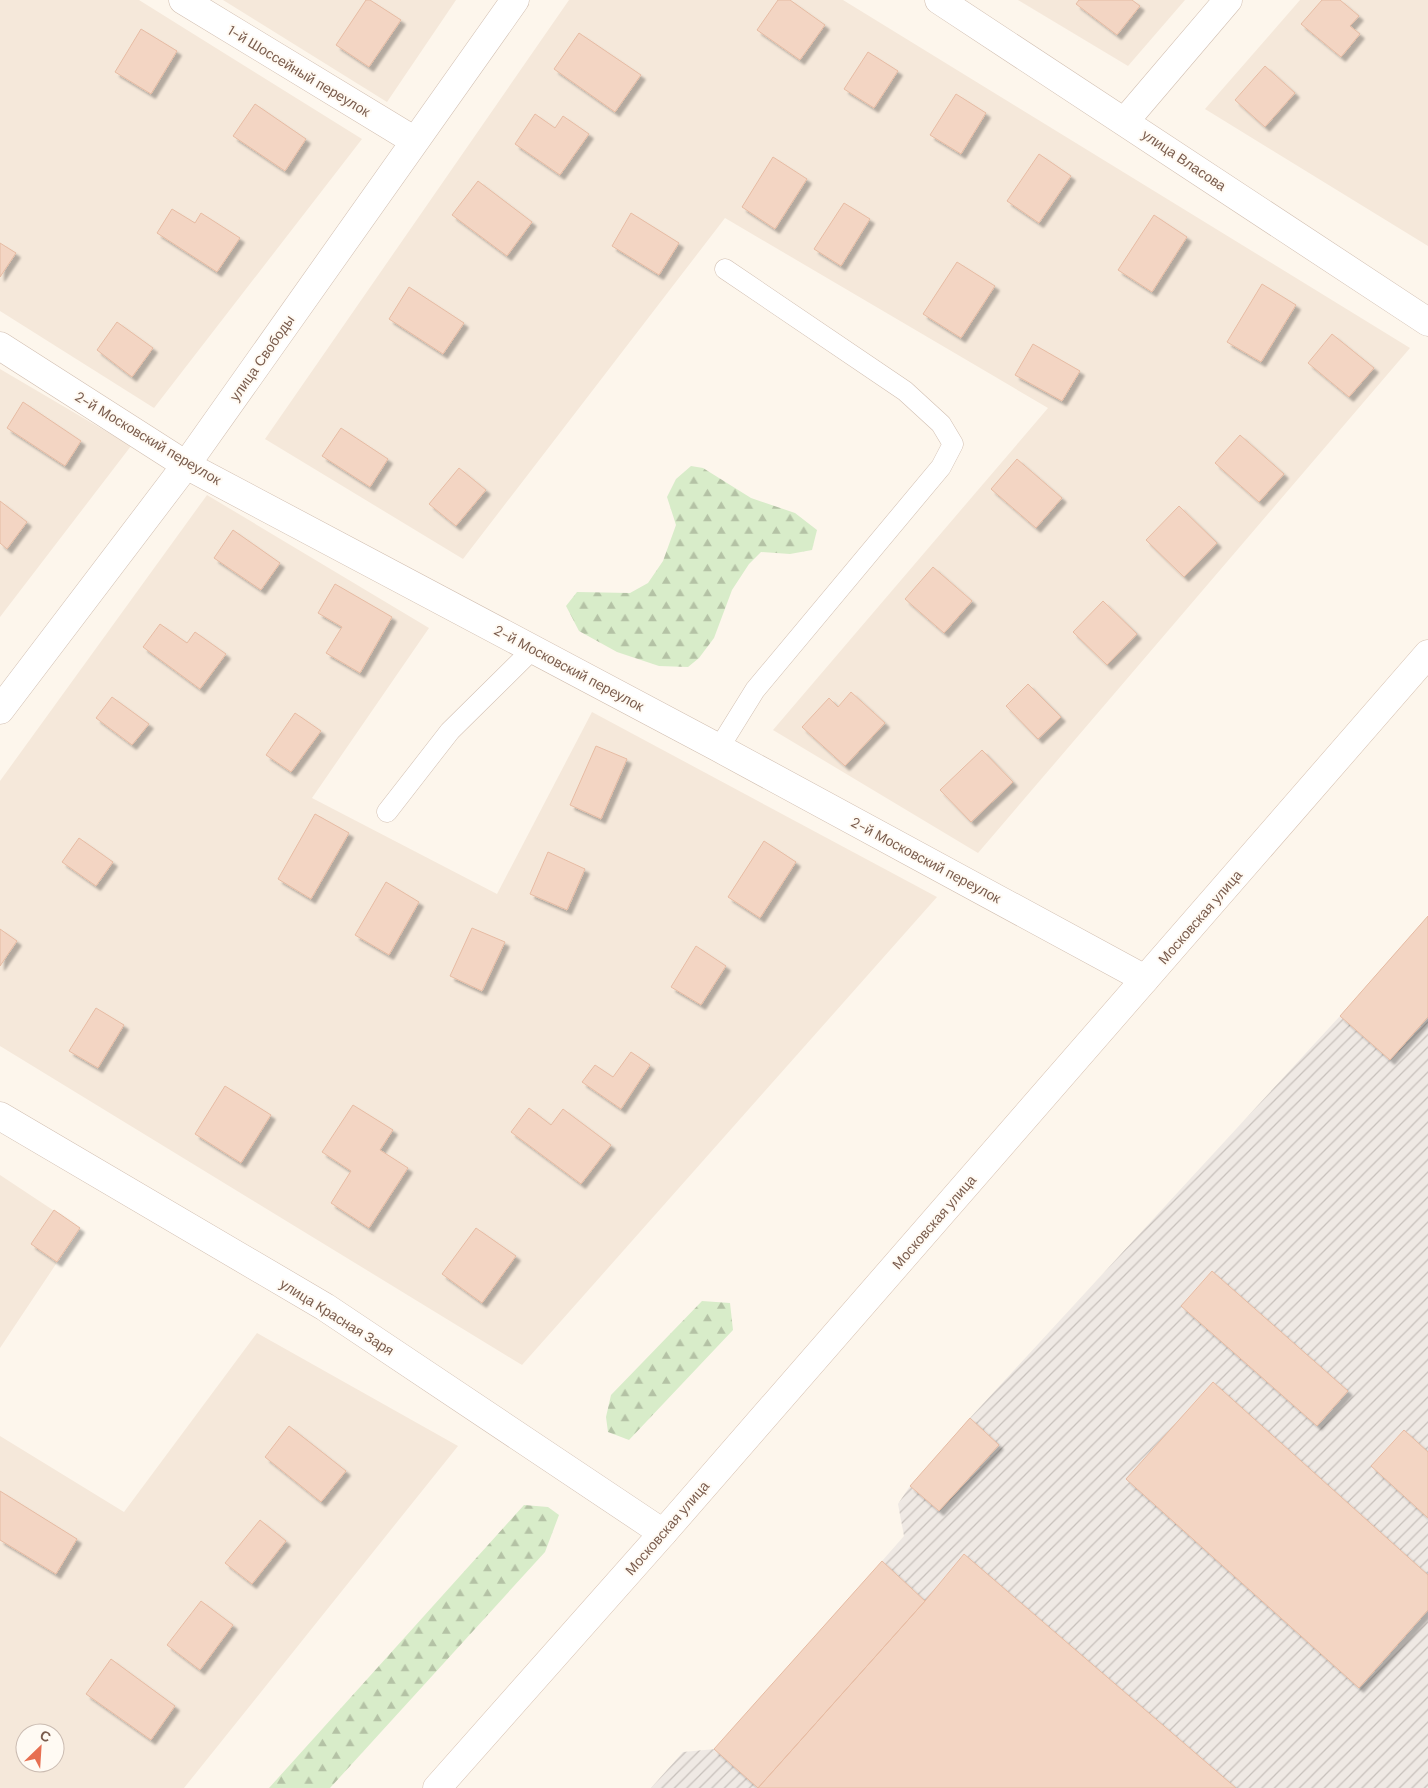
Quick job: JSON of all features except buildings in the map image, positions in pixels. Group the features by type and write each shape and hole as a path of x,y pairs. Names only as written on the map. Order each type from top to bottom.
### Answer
{"street":[{"name":"1-й Шоссейный переулок","path":"183,0 415,141"},
{"name":"улица Свободы","path":"0,710 186,465 516,0"},
{"name":"улица Власова","path":"939,0 1428,322"},
{"path":"1125,121 1228,0"},
{"name":"2-й Московский переулок","path":"0,346 186,465 719,748 1145,979"},
{"name":"Московская улица","path":"437,1788 663,1533 1428,654"},
{"name":"улица Красная Заря","path":"0,1116 325,1307 663,1533"}],"lane":[{"path":"719,748 755,690 941,467 953,444 942,424 905,391 725,269"},
{"path":"387,812 450,731 533,649"}],"shaded area":[{"path":"0,0 139,0 362,139 154,408 0,311"},
{"path":"223,0 456,0 387,102"},
{"path":"569,0 843,0 1410,348 978,853 773,730 1048,408 725,218 463,559 265,439"},
{"path":"1018,0 1185,0 1128,66"},
{"path":"1300,0 1428,0 1428,246 1205,109"},
{"path":"0,369 131,446 0,617"},
{"path":"207,495 429,628 312,798 497,894 592,712 937,897 522,1365 0,1046 0,781"},
{"path":"1428,916 1428,1788 651,1788 683,1752 715,1749 904,1536 898,1504 910,1486 970,1418 1340,1016"},
{"path":"0,1175 80,1228 0,1348"},
{"path":"257,1333 458,1446 184,1788 0,1788 0,1436 124,1512"}],"green space":[{"path":"691,466 703,468 751,498 795,513 817,530 812,550 790,554 761,552 749,564 732,590 714,638 699,658 688,667 659,666 617,652 579,631 566,606 577,592 630,593 648,583 663,561 676,525 667,497 676,479"},
{"path":"702,1301 730,1303 733,1330 629,1440 608,1432 606,1417 611,1395"},
{"path":"524,1505 548,1507 559,1515 545,1552 330,1788 269,1788"}]}
